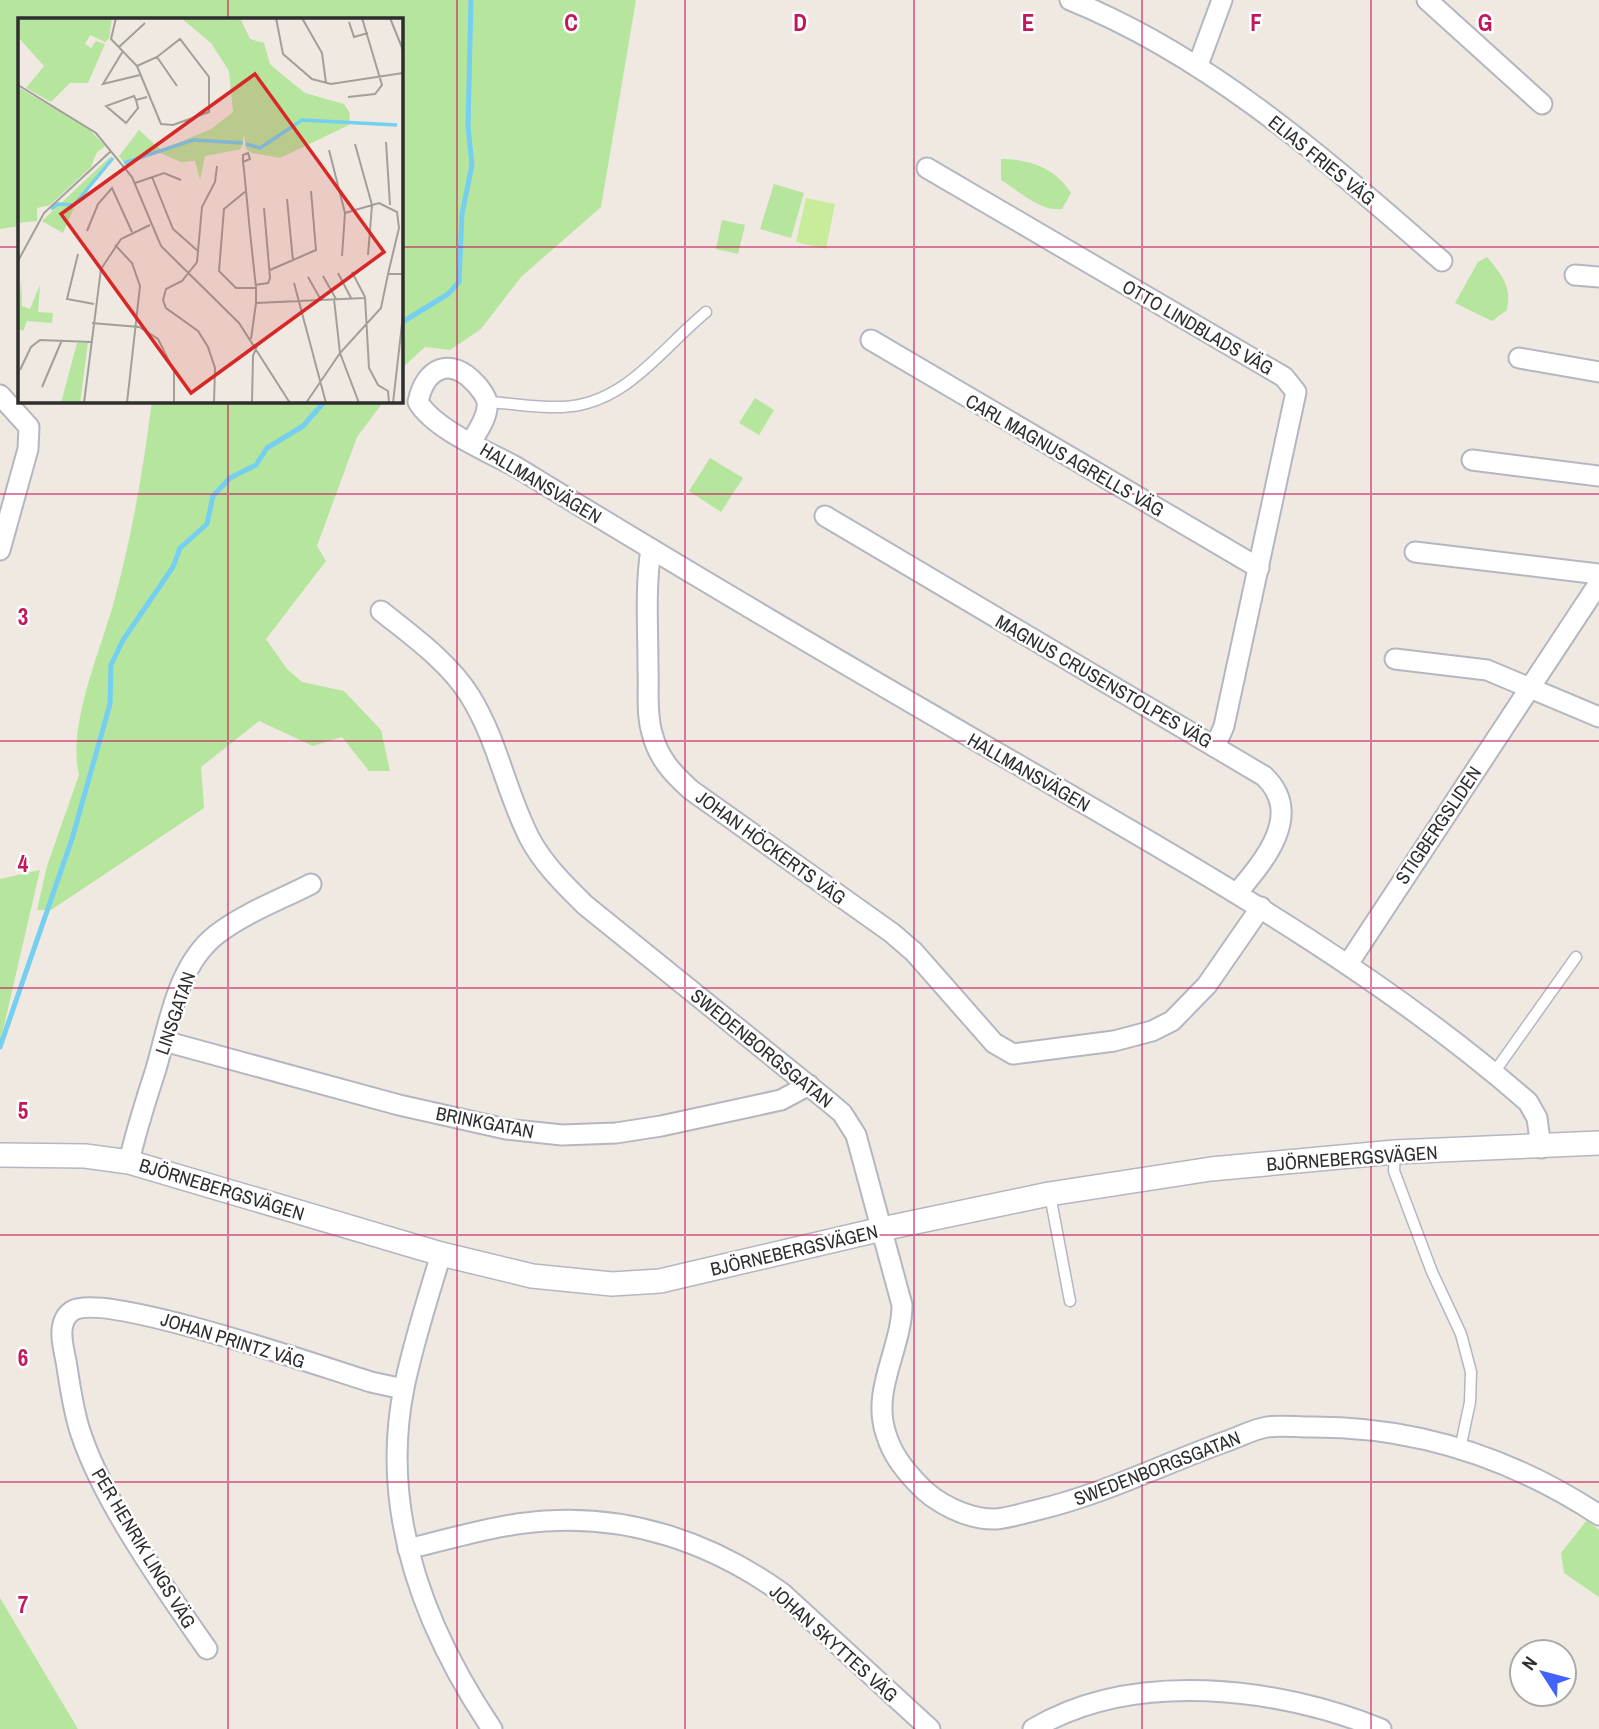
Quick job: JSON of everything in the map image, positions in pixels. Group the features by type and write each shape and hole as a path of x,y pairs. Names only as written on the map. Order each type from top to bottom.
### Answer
{"street":[{"name":"ELIAS FRIES VÄG","path":"1070,0 1101,12 1198,65 1330,163 1442,261"},
{"path":"1198,65 1223,0"},
{"path":"1427,0 1542,104"},
{"name":"OTTO LINDBLADS VÄG","path":"927,168 1290,383 1296,392 1224,726 1215,747"},
{"path":"1575,275 1599,277"},
{"name":"CARL MAGNUS AGRELLS VÄG","path":"871,340 1259,568"},
{"path":"1519,358 1599,372"},
{"name":"HALLMANSVÄGEN","path":"471,442 484,418 487,401 468,376 456,368 444,368 434,372 421,389 418,402 426,415 471,442 1261,907 1349,964 1528,1102 1537,1118 1541,1148"},
{"path":"0,394 29,427 28,449 0,550"},
{"path":"1472,460 1599,476"},
{"name":"MAGNUS CRUSENSTOLPES VÄG","path":"825,516 1264,776 1276,787 1282,800 1283,814 1279,830 1237,893"},
{"name":"JOHAN HÖCKERTS VÄG","path":"651,548 647,573 649,709 652,733 661,757 674,775 906,946 1002,1049 1013,1054 1045,1052 1114,1041 1152,1031 1172,1021 1207,985 1261,907"},
{"path":"1415,552 1599,574"},
{"name":"STIGBERGSLIDEN","path":"1349,964 1599,583"},
{"name":"SWEDENBORGSGATAN","path":"382,611 435,656 469,693 491,734 531,840 555,876 585,905 842,1113 856,1135 902,1305 902,1330 889,1359 881,1406 885,1433 898,1462 931,1499 966,1514 996,1519 1122,1485 1198,1452 1266,1427 1347,1427 1404,1433 1460,1450 1556,1487 1599,1515"},
{"path":"1395,659 1487,670 1599,717"},
{"name":"LINSGATAN","path":"129,1162 185,976 198,954 216,935 311,884"},
{"name":"BRINKGATAN","path":"164,1041 399,1105 506,1129 562,1135 616,1133 662,1126 781,1100 809,1085"},
{"name":"BJÖRNEBERGSVÄGEN","path":"0,1155 85,1156 129,1162 441,1254 532,1276 612,1284 660,1281 882,1229 1049,1194 1211,1168 1395,1152 1541,1148 1599,1143"},
{"path":"441,1254 403,1389 398,1482 408,1549 427,1615 456,1672 492,1729"},
{"name":"JOHAN PRINTZ VÄG","path":"65,1321 72,1311 87,1308 152,1316 370,1382 403,1389"},
{"name":"PER HENRIK LINGS VÄG","path":"65,1321 61,1334 70,1386 80,1433 97,1474 175,1603 207,1649"},
{"name":"JOHAN SKYTTES VÄG","path":"408,1549 493,1529 544,1521 586,1520 647,1529 697,1545 745,1568 782,1593 930,1729"},
{"path":"1033,1729 1098,1703 1187,1691 1237,1692 1293,1701 1345,1714 1381,1729"}],"lane":[{"path":"487,401 561,407 591,403 616,392 640,374 706,312"},
{"path":"1493,1073 1576,957"},
{"path":"1395,1152 1394,1171 1432,1272 1461,1334 1471,1372 1470,1402 1460,1450"},
{"path":"1049,1194 1070,1301"}],"green space":[{"path":"0,0 636,0 601,207 521,277 481,329 450,350 425,347 402,368 402,18 18,18 18,226 0,229"},
{"path":"1001,159 1031,163 1058,177 1071,193 1062,209 1038,204 1001,180"},
{"path":"774,184 804,193 791,238 760,229"},
{"path":"806,198 835,204 826,249 796,242"},
{"path":"722,220 745,225 738,254 716,249"},
{"path":"1487,257 1501,276 1508,295 1507,310 1492,321 1455,303 1478,262"},
{"path":"755,398 774,410 759,435 739,423"},
{"path":"152,402 383,402 357,437 317,546 326,561 266,639 287,669 302,682 344,691 381,730 390,771 369,771 342,737 313,746 259,721 201,767 204,808 51,910 37,910 47,866 79,775 76,756 81,712 113,605 141,478"},
{"path":"710,458 743,478 721,512 689,491"},
{"path":"40,870 0,1043 0,879"},
{"path":"1587,1520 1599,1530 1599,1597 1564,1573 1561,1553"},
{"path":"0,1598 78,1729 0,1729"}],"waterway":[{"path":"402,322 448,294 459,282 462,214 472,165 468,127 471,0"},
{"path":"0,1047 72,839 110,704 111,665 123,640 173,567 180,548 207,524 213,496 230,478 256,465 267,448 303,426 324,402"}]}
